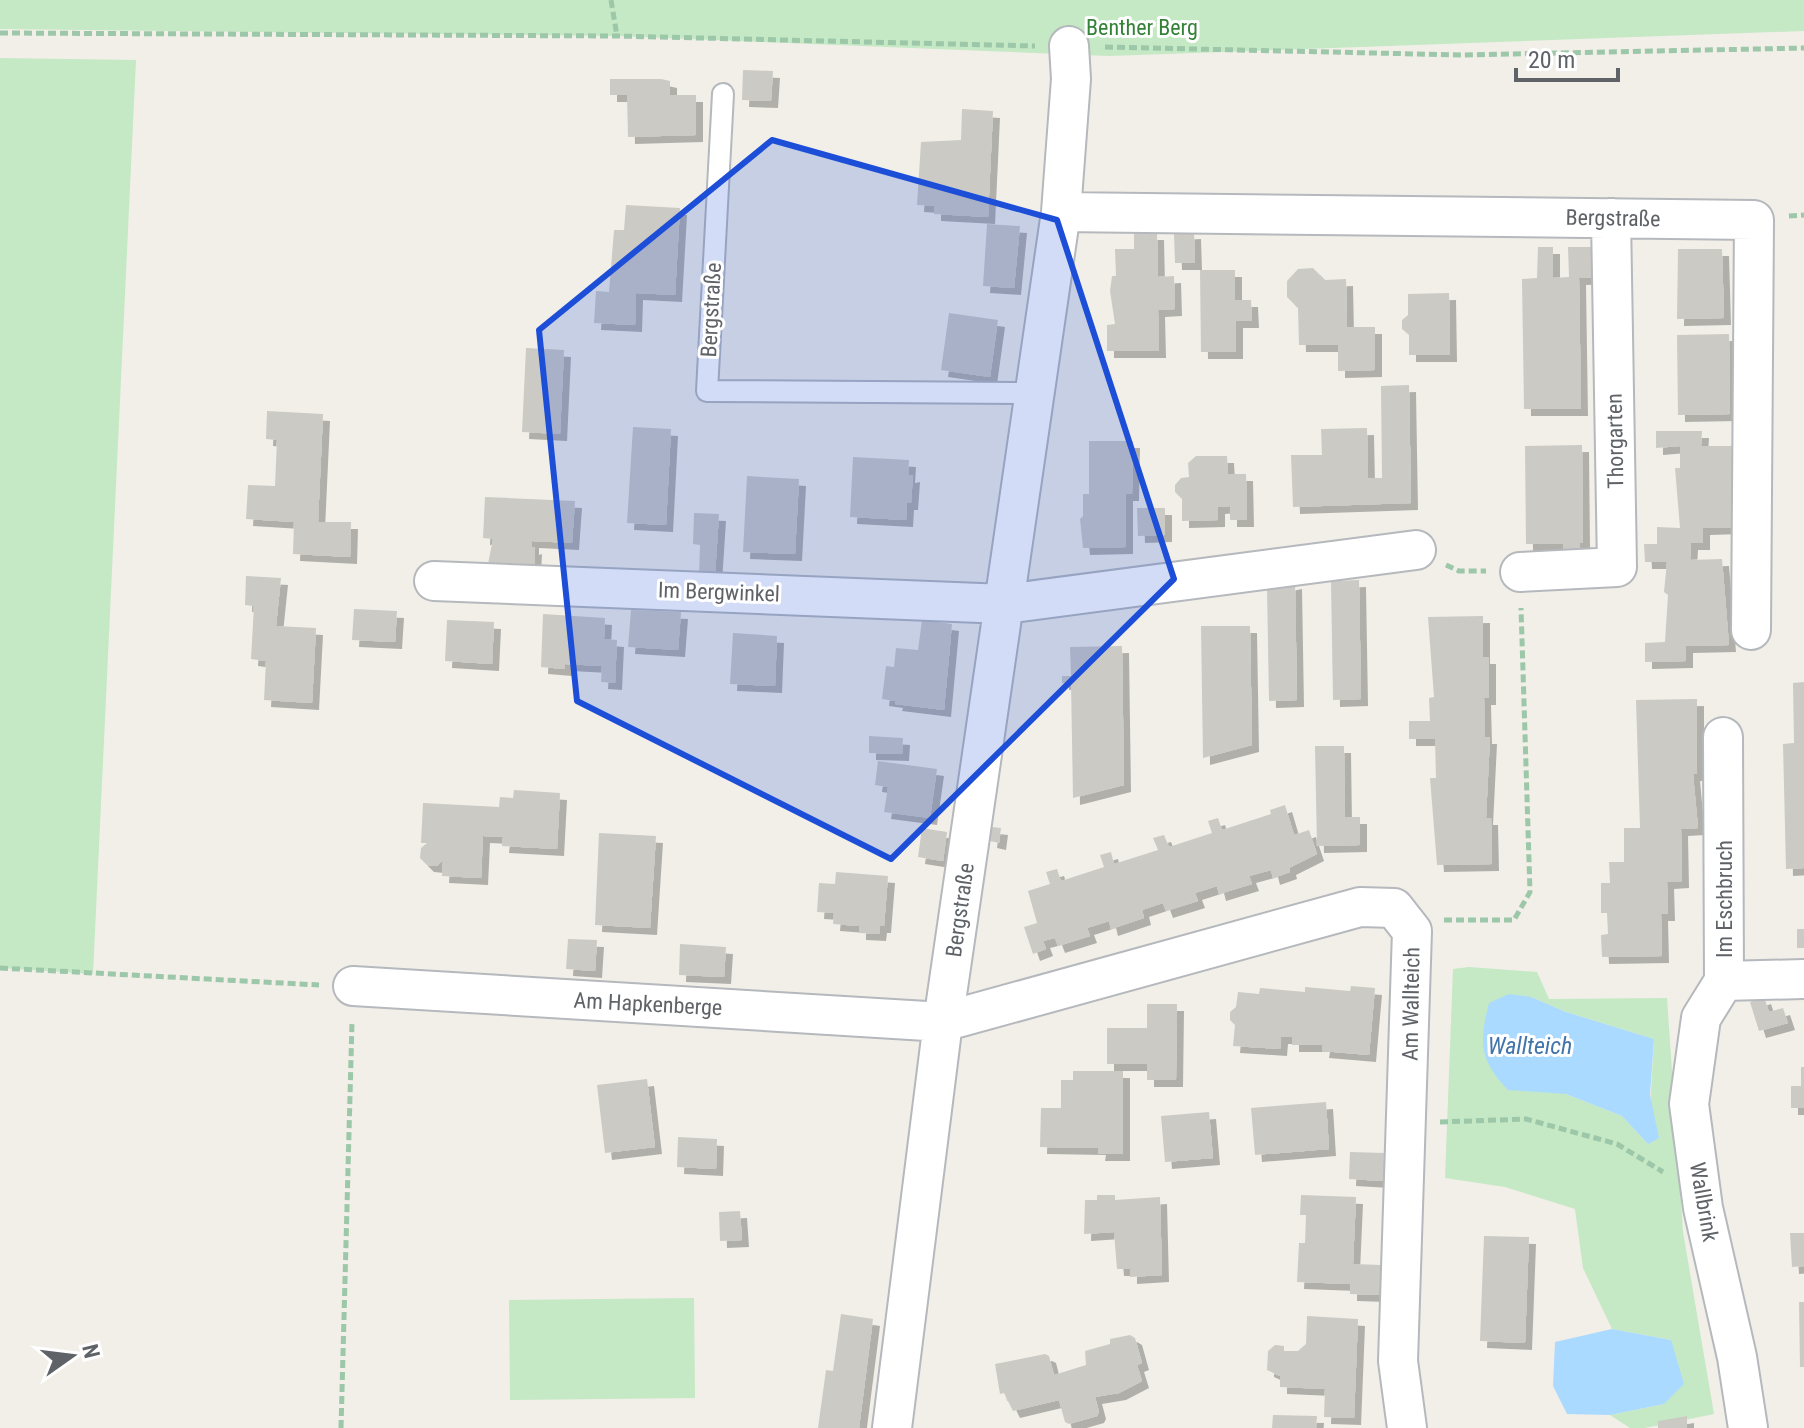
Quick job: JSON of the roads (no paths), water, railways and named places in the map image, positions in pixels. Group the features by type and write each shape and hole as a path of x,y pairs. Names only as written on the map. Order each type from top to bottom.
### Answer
{"street":[{"name":"Bergstraße","path":"892,1428 943,1022 1061,212 1071,79 1069,46"},
{"name":"Bergstraße","path":"1061,212 1754,220 1751,630"},
{"name":"Thorgarten","path":"1520,572 1617,567 1611,218"},
{"path":"1005,604 1416,550"},
{"name":"Im Bergwinkel","path":"434,581 1005,604"},
{"name":"Im Eschbruch","path":"1723,737 1724,981 1804,979"},
{"name":"Am Wallteich","path":"943,1022 1360,907 1394,908 1412,931 1398,1361 1407,1428"},
{"name":"Wallbrink","path":"1724,981 1701,1018 1689,1104 1701,1195 1737,1357 1748,1428"},
{"name":"Am Hapkenberge","path":"353,986 943,1022"}],"lane":[{"name":"Bergstraße","path":"723,94 707,391 1033,393"}],"water":[{"name":"Wallteich","path":"1509,994 1531,997 1566,1012 1654,1039 1650,1095 1659,1138 1648,1144 1622,1116 1566,1094 1508,1090 1491,1069 1483,1040 1489,1003"},
{"path":"1612,1329 1671,1340 1684,1384 1664,1404 1610,1415 1567,1414 1553,1386 1555,1342"}],"park label":[{"name":"Benther Berg","path":"1142,27"}]}
